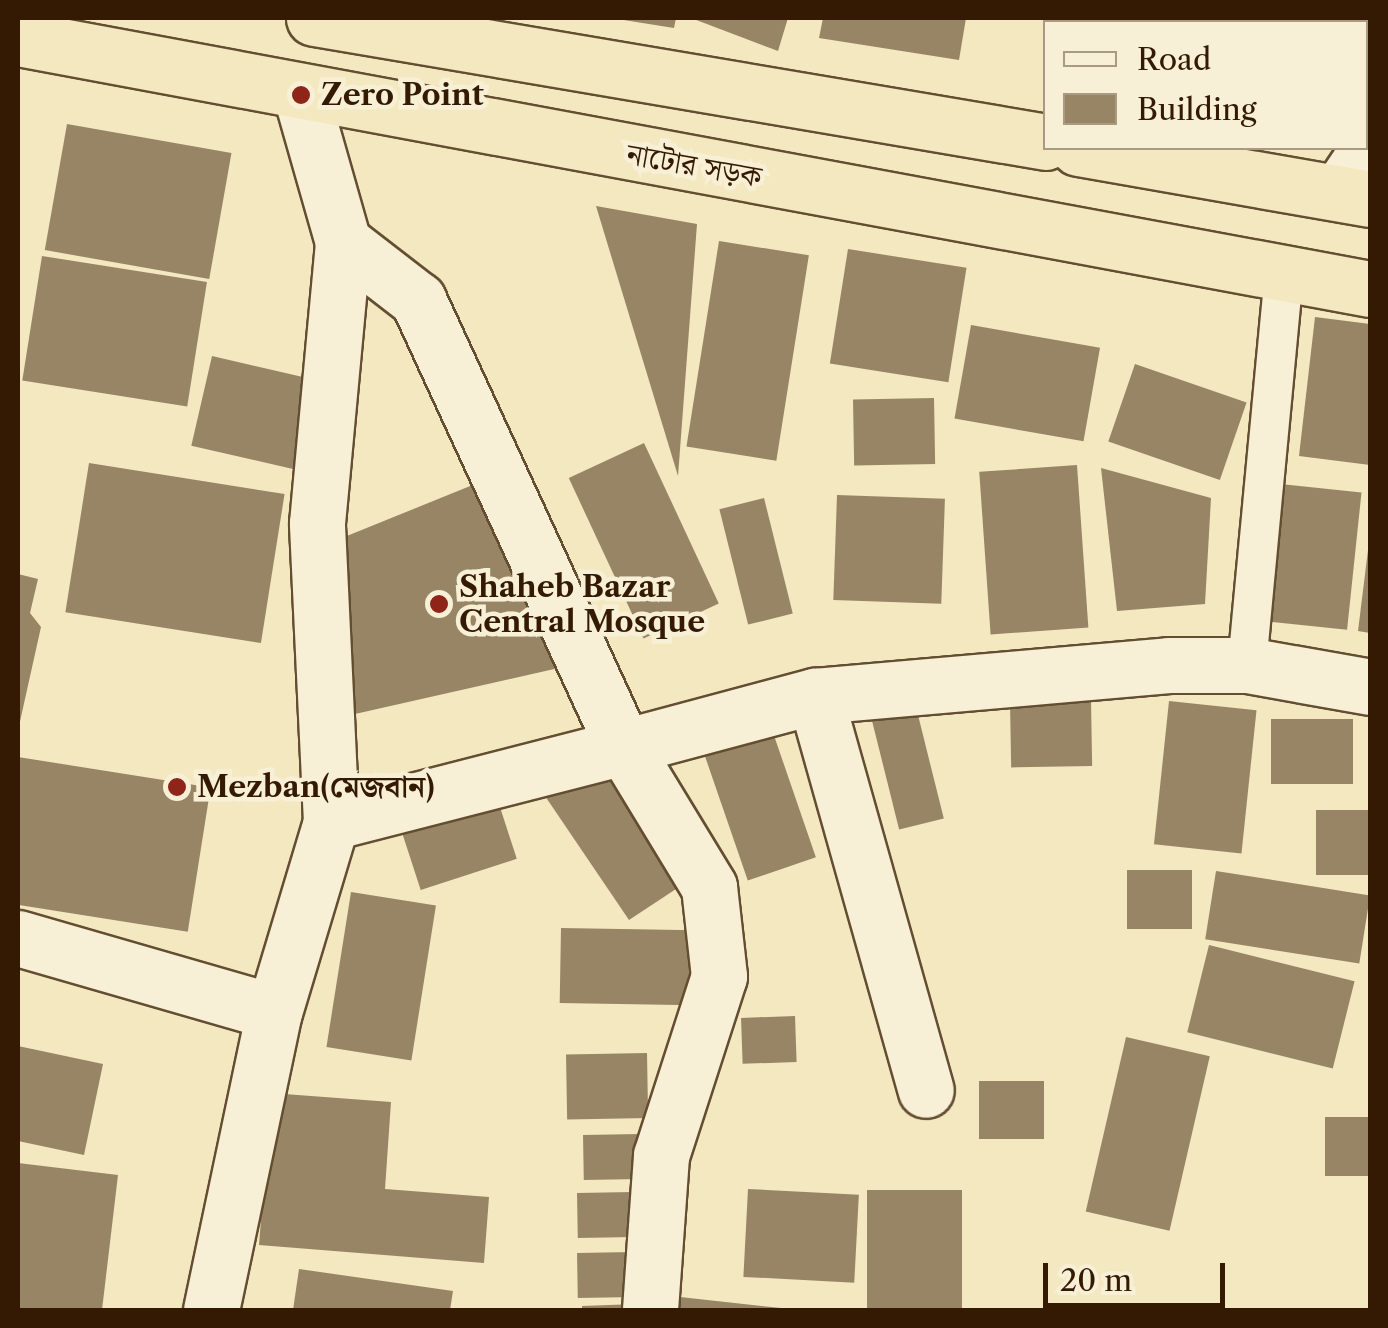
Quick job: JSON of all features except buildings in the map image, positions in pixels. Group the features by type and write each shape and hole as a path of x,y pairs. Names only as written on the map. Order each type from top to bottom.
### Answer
{"highway":[{"path":"314,18 1043,141"},
{"name":"নাটোর সড়ক","path":"18,38 301,95 1370,289"},
{"path":"1090,150 1355,195"}],"main road":[{"path":"211,1310 274,1012 331,822 317,523 343,242 301,95"},
{"path":"1355,195 1370,146"},
{"path":"343,242 418,300 624,746 709,887 718,976 661,1156 650,1310"},
{"path":"331,822 815,696 1247,665 1370,687"},
{"path":"815,696 926,1090"},
{"path":"18,938 274,1012"}],"lane":[{"path":"1247,665 1284,273"}],"place":[{"name":"Zero Point","path":"301,95"},
{"name":"Shaheb Bazar Central Mosque","path":"439,604"},
{"name":"Mezban(মেজবান)","path":"177,787"}]}
